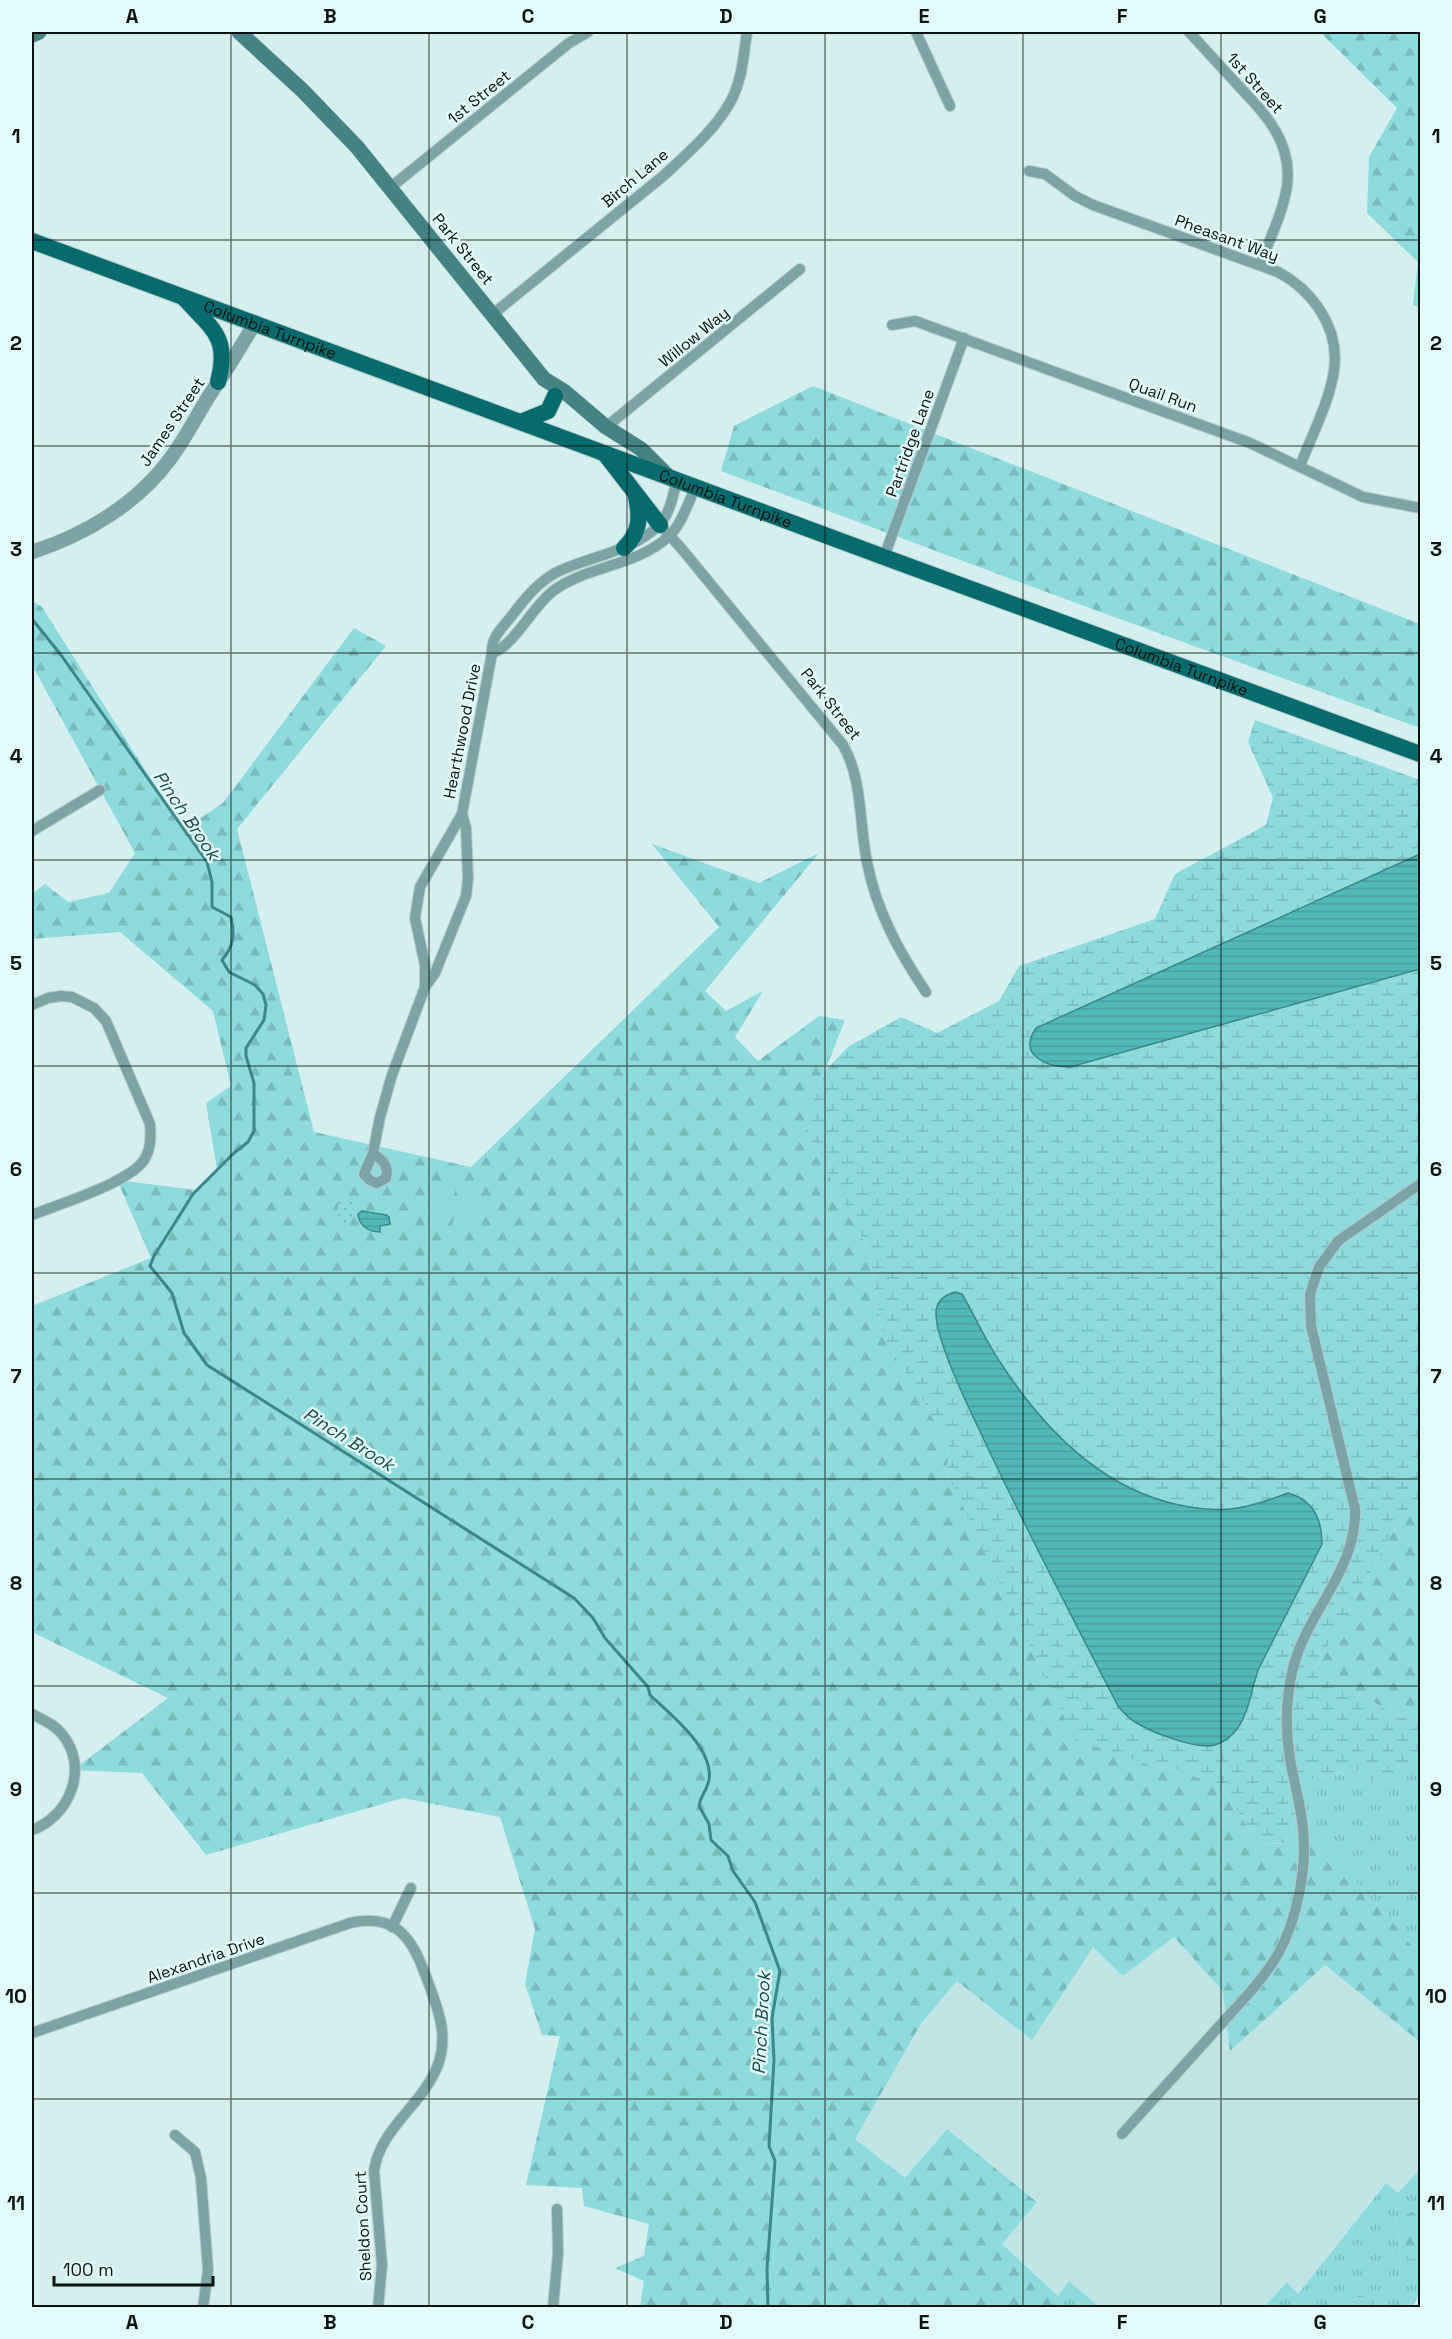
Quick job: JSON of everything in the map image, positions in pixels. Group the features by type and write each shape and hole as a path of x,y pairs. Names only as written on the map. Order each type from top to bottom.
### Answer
{"main road":[{"path":"32,35 39,32"},
{"name":"Park Street","path":"239,32 338,126 391,187 544,379 566,393 606,427 641,449 673,478"},
{"name":"Columbia Turnpike","path":"32,241 1420,754"},
{"path":"181,296 219,337 223,365 218,382"},
{"path":"544,379 555,396 587,424 598,429 606,427"},
{"path":"521,422 548,411 555,396"},
{"path":"604,453 665,530"},
{"path":"624,548 637,532 639,513 636,492"}],"street":[{"name":"1st Street","path":"391,187 569,43 588,32"},
{"name":"Birch Lane","path":"493,314 662,177 712,126 727,108 735,93 747,32"},
{"path":"916,32 950,106"},
{"name":"1st Street","path":"1189,32 1269,119 1281,140 1288,171 1287,185 1260,265"},
{"name":"Pheasant Way","path":"1029,171 1045,174 1075,196 1093,205 1260,265 1287,277 1306,293 1322,314 1333,340 1334,369 1331,386 1300,466"},
{"name":"Willow Way","path":"606,427 801,269"},
{"name":"Quail Run","path":"892,325 915,321 1250,443 1363,497 1420,508"},
{"name":"James Street","path":"32,552 95,525 140,492 171,458 218,382 237,356 255,322"},
{"name":"Partridge Lane","path":"884,557 964,338"},
{"path":"665,530 673,478"},
{"path":"665,530 696,487"},
{"name":"Hearthwood Drive","path":"425,987 425,966 415,918 417,902 420,887 462,814 492,653 491,644 534,589 544,580 568,568 624,548 665,530"},
{"name":"Hearthwood Drive","path":"492,653 502,650 553,591 567,583 641,554 665,530"},
{"name":"Park Street","path":"665,530 847,752 854,770 866,860 877,898 893,938 926,992"},
{"path":"33,827 100,790"},
{"name":"Hearthwood Drive","path":"373,1153 380,1117 392,1076 425,987 435,973 465,896 468,879 466,828 462,814"},
{"path":"32,1005 48,998 72,997 94,1008 106,1021 150,1124 150,1146 143,1162 125,1177 32,1215"},
{"path":"1122,2134 1251,1990 1274,1961 1286,1938 1298,1896 1305,1853 1287,1734 1289,1688 1301,1644 1312,1619 1350,1552 1355,1524 1355,1509 1311,1326 1310,1294 1319,1267 1338,1241 1420,1184"},
{"path":"32,1714 50,1723 63,1735 73,1755 75,1767 74,1781 66,1804 49,1821 32,1830"},
{"path":"392,1926 411,1888"},
{"name":"Alexandria Drive","path":"32,2033 350,1923 369,1921 392,1926"},
{"name":"Sheldon Court","path":"378,2307 382,2265 374,2171 376,2159 385,2139 434,2076 442,2046 442,2022 418,1953 411,1942 392,1926"},
{"path":"175,2135 195,2152 201,2178 208,2270 203,2307"},
{"path":"553,2307 558,2253 557,2209"}],"shaded area":[{"path":"1420,854 1420,969 1070,1067 1052,1065 1032,1053 1031,1038 1036,1028"},
{"path":"362,1211 386,1215 389,1217 390,1224 380,1226 380,1232 372,1231 362,1225 358,1214"},
{"path":"955,1292 962,1294 995,1354 1036,1412 1080,1455 1105,1473 1131,1488 1160,1500 1190,1507 1226,1510 1260,1503 1288,1493 1297,1496 1315,1512 1322,1535 1322,1544 1259,1668 1248,1707 1241,1722 1235,1732 1224,1741 1207,1746 1186,1743 1152,1731 1135,1722 1118,1706 1011,1496 952,1370 937,1325 936,1314 941,1300"},
{"path":"1174,1937 1223,1991 1325,1965 1420,2042 1420,2169 1398,2193 1385,2183 1298,2294 1287,2282 1263,2307 1099,2307 1069,2281 1058,2296 1002,2244 1037,2201 947,2129 905,2178 854,2139 922,2022 957,1981 1094,1947 1123,1976"}],"green space":[{"path":"1320,32 1420,32 1420,308 1413,305 1418,262 1367,213 1369,157 1397,108"},
{"path":"813,386 1420,624 1420,728 721,471 734,426"},
{"path":"32,601 42,607 183,830 223,803 354,628 386,646 237,829 314,1132 471,1167 719,927 652,844 759,883 819,853 705,991 726,1011 763,991 735,1037 758,1061 819,1016 845,1020 803,1126 869,1251 882,1335 949,1444 947,1474 1149,1765 1180,1770 1224,1789 1258,1844 1323,1842 1420,1955 1420,2042 1325,1965 1230,2051 1223,1991 1174,1937 1123,1976 1093,1947 1032,2040 957,1981 922,2022 855,2139 905,2178 947,2129 1037,2202 1002,2244 1058,2296 1058,2307 640,2307 644,2281 615,2268 644,2256 649,2224 584,2206 582,2188 526,2185 560,2036 542,2035 525,1984 535,1929 500,1817 403,1798 206,1855 142,1773 73,1770 168,1698 32,1632 32,1306 151,1258 117,1180 196,1190 217,1169 206,1103 231,1086 213,1011 120,932 32,939 32,894 45,884 68,902 109,893 135,853 32,665"},
{"path":"1255,720 1420,780 1420,1499 1401,1517 1313,1672 1420,1726 1420,1765 1382,1785 1361,1770 1307,1780 1286,1843 1258,1844 1224,1789 1180,1770 1149,1765 1075,1740 947,1473 949,1444 882,1335 869,1251 803,1126 825,1071 848,1047 901,1017 937,1033 999,1001 1019,966 1155,919 1175,874 1266,825 1273,798 1248,742"},
{"path":"439,1183 456,1187 446,1224 429,1219"},
{"path":"461,1189 478,1193 469,1230 452,1226"},
{"path":"340,1198 356,1202 350,1225 335,1221"},
{"path":"1420,1499 1420,1726 1313,1672 1401,1517"},
{"path":"1420,1765 1420,1955 1323,1843 1286,1843 1307,1780 1361,1770 1382,1785"},
{"path":"1420,2169 1420,2209 1396,2218 1400,2254 1420,2260 1420,2295 1412,2307 1394,2307 1360,2293 1350,2307 1263,2308 1287,2282 1298,2294 1386,2183 1398,2193"},
{"path":"1420,2209 1420,2260 1400,2254 1396,2218"},
{"path":"1069,2281 1099,2307 1058,2308 1058,2296"},
{"path":"1360,2293 1394,2307 1350,2307"}],"waterway":[{"name":"Pinch Brook","path":"32,619 61,655 207,862 212,882 212,907 231,917 232,923 231,945 222,960 229,972 255,985 263,994 266,1005 264,1020 246,1048 254,1083 254,1131 248,1142 193,1194 150,1266 172,1293 184,1333 207,1365 574,1598 593,1618 605,1638 648,1687 650,1695 689,1733 705,1756 709,1768 709,1780 699,1806 709,1824 711,1840 728,1856 733,1871 755,1902 780,1971 772,2018 774,2060 769,2146 775,2161 767,2269 768,2308"}]}
